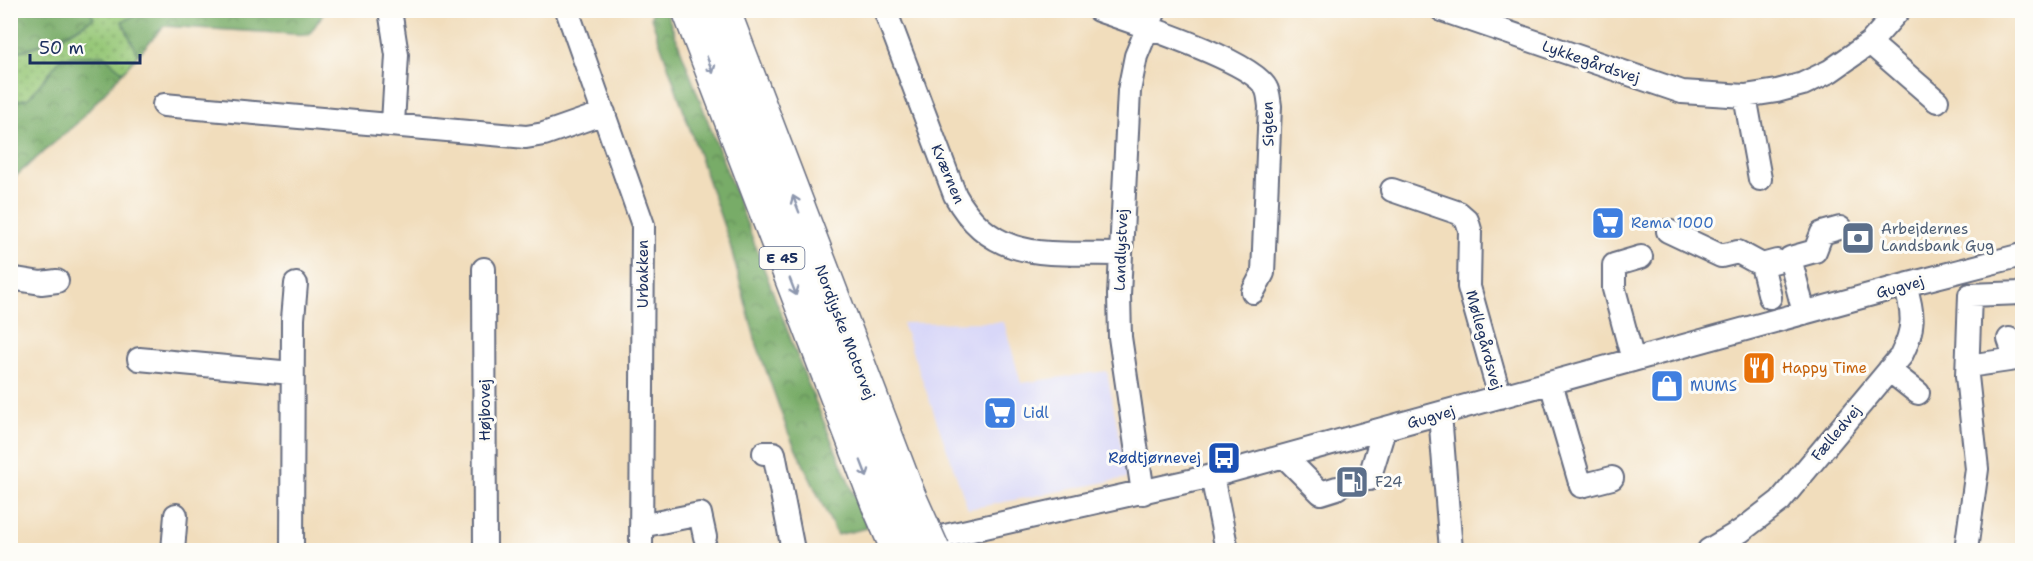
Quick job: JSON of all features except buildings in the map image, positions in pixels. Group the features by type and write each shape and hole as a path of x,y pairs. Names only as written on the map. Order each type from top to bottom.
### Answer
{"highway":[{"name":"Nordjyske Motorvej","path":"689,10 893,499 933,550"},
{"name":"Nordjyske Motorvej","path":"723,10 893,499 898,550"}],"street":[{"path":"390,10 398,55 393,123"},
{"name":"Urbakken","path":"567,10 643,225 641,550"},
{"name":"Kværnen","path":"885,10 956,195 967,216 979,229 997,242 1018,248 1121,254"},
{"path":"1098,10 1151,19"},
{"name":"Lykkegårdsvej","path":"1442,10 1682,92 1744,96 1803,84 1830,71 1870,43 1899,10"},
{"name":"Landlystvej","path":"1143,493 1120,337 1121,254 1129,91 1136,56 1151,19"},
{"name":"Sigten","path":"1151,19 1255,76 1266,87 1270,106 1263,273 1253,291"},
{"path":"1870,43 1937,101"},
{"path":"1744,96 1760,179"},
{"path":"164,105 393,123 526,137 544,134 604,113"},
{"name":"Møllegårdsvej","path":"1392,190 1459,213 1467,219 1470,230 1469,287 1500,397"},
{"path":"1668,231 1721,256 1738,252 1762,265 1815,251 1822,233 1840,228"},
{"name":"Gugvej","path":"881,550 1212,477 1905,285 1978,267 2007,256 2022,255"},
{"path":"1633,360 1614,289 1614,265 1641,257"},
{"path":"1790,258 1804,313"},
{"path":"1762,265 1770,297"},
{"name":"Gugvej","path":"1978,267 2022,268"},
{"name":"Højbovej","path":"484,269 485,550"},
{"path":"10,278 41,283 57,281"},
{"path":"292,550 292,373 296,284"},
{"name":"Fælledvej","path":"1709,550 1741,531 1780,501 1901,356 1912,326 1913,311 1905,285"},
{"path":"1966,550 1977,469 1968,371 1970,295 2022,293"},
{"path":"1968,371 2016,359 2009,339"},
{"path":"139,359 292,373"},
{"path":"1889,370 1918,393"},
{"path":"1551,383 1581,486 1612,477"},
{"path":"1440,414 1451,550"},
{"path":"1369,479 1384,430"},
{"path":"764,453 774,453 793,550"},
{"path":"1285,457 1321,493 1337,488"},
{"path":"1212,477 1227,550"},
{"path":"641,526 700,514 705,537"},
{"path":"174,550 176,515"}],"shaded area":[{"path":"1004,322 1021,383 1107,371 1127,478 968,509 902,323"}],"green space":[{"path":"11,10 90,11 94,18 60,38 11,54"},
{"path":"90,11 147,11 122,22 138,55 123,72 103,55 62,57 29,98 11,102 11,54 74,31 93,18"},
{"path":"147,11 325,11 309,35 164,26 138,55 122,21"},
{"path":"652,11 666,11 804,374 868,528 837,535 788,432 756,342 729,241 651,17"},
{"path":"103,55 123,72 77,123 11,180 11,102 29,98 62,57"}],"tunnel":[{"path":"1337,488 1369,479"}],"place":[{"name":"Rema 1000","path":"1608,223"},
{"name":"Arbejdernes Landsbank Gug","path":"1858,238"},
{"name":"Happy Time","path":"1759,368"},
{"name":"MUMS","path":"1667,386"},
{"name":"Lidl","path":"1000,413"},
{"name":"Rødtjørnevej","path":"1224,458"},
{"name":"F24","path":"1352,482"}]}
